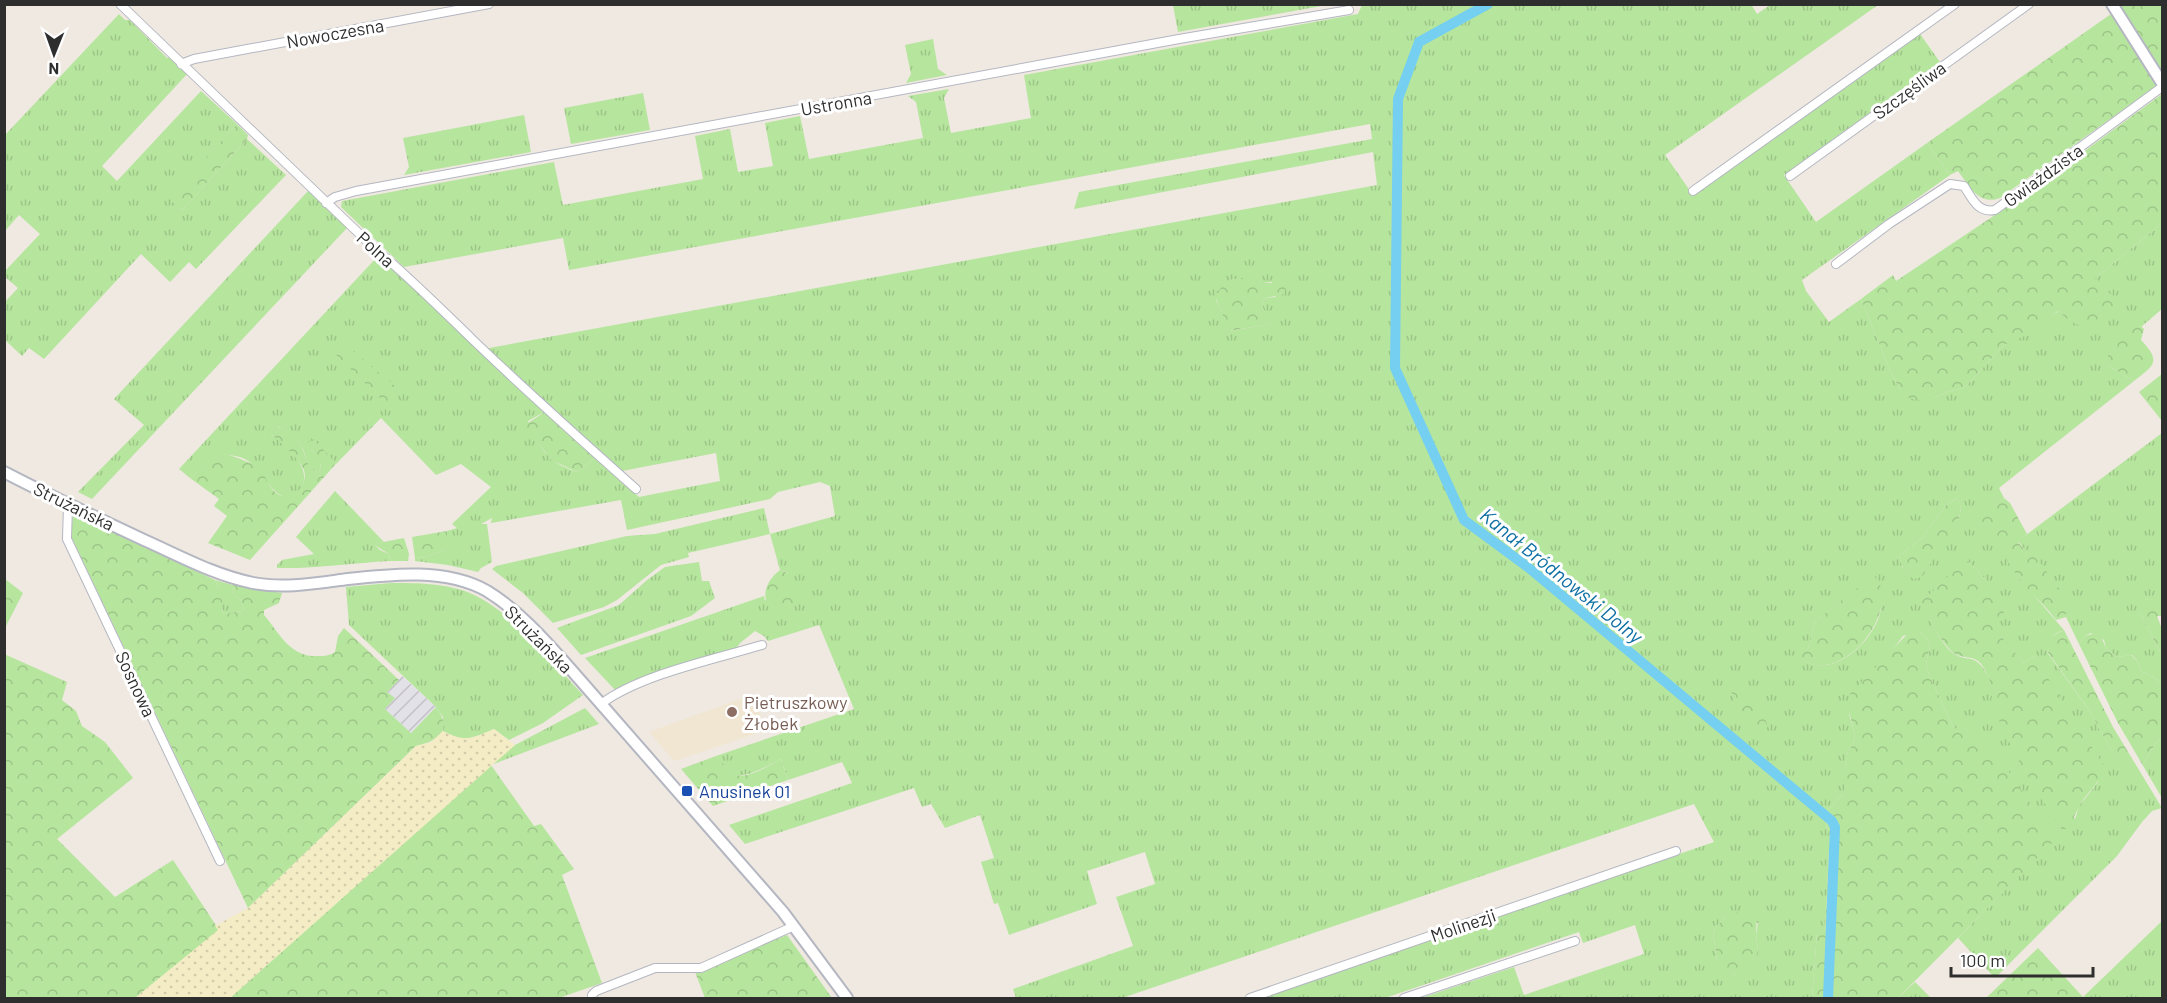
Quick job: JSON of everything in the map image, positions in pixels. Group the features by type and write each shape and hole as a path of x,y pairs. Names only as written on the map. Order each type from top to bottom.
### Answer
{"main road":[{"path":"2112,4 2163,85"},
{"name":"Strużańska","path":"4,472 68,505 219,575 256,583 290,586 394,575 426,575 457,580 486,590 540,635 601,704 794,926 847,999"}],"street":[{"name":"Polna","path":"120,4 326,202 412,280 567,428 636,489"},
{"name":"Nowoczesna","path":"181,64 194,59 489,4"},
{"path":"1693,191 1955,4"},
{"name":"Szczęśliwa","path":"1790,176 2029,4"},
{"name":"Ustronna","path":"326,202 343,194 368,189 1167,41 1349,10"},
{"name":"Gwiaździsta","path":"1836,264 1889,224 1950,184 1964,186 1978,207 1987,211 1995,210 2163,85"},
{"name":"Sosnowa","path":"68,505 67,539 220,861"},
{"path":"601,704 624,691 662,675 762,645"},
{"name":"Molinezji","path":"1250,999 1676,851"},
{"path":"592,995 596,991 655,968 701,968 794,926"},
{"path":"1404,999 1575,941"}],"shaded area":[{"path":"402,676 436,707 411,733 385,709 394,698 387,692"},
{"name":"Pietruszkowy Żłobek","path":"754,694 766,730 674,761 649,732"}],"green space":[{"path":"1327,4 1178,32 1173,5"},
{"path":"1751,4 1757,14 1770,5 1878,5 1665,155 1693,195 1920,34 1940,62 1784,175 1816,222 1927,143 1950,175 1802,280 1806,291 1829,322 1861,299 1900,390 1934,398 1965,387 2004,345 2059,311 2071,322 2095,278 2162,223 2162,309 2141,327 2138,325 2108,366 2134,381 1999,488 2004,498 1979,518 2019,578 2064,630 2051,638 2047,652 2091,713 2108,745 2125,767 2133,760 2162,808 2152,811 2117,856 1995,978 1958,938 2054,840 1953,726 1929,675 1926,664 1930,646 1927,638 1919,631 1903,636 1849,714 1855,735 1853,744 1846,755 1844,793 1829,809 1826,826 1830,830 1825,934 1817,934 1812,998 1421,998 1514,967 1524,995 1644,954 1635,925 1583,943 1579,932 1385,998 1262,998 1714,842 1694,804 1122,998 1016,998 1013,989 1133,946 1116,897 1155,884 1145,852 1087,871 1097,904 1009,935 998,903 994,904 981,862 994,858 980,815 945,828 931,804 922,807 914,788 745,844 729,825 852,783 842,762 788,780 781,759 758,771 739,775 729,771 716,756 854,709 819,625 768,641 755,631 736,649 616,691 585,658 764,596 765,601 788,573 780,570 770,534 835,516 830,486 820,482 778,492 770,499 627,530 621,500 491,523 492,518 481,524 487,524 492,562 478,572 415,561 415,558 426,557 444,550 447,531 457,528 452,524 491,487 461,464 436,475 381,418 334,466 334,461 311,449 321,463 320,470 317,472 308,465 298,441 279,427 271,434 295,457 303,471 302,486 295,495 289,497 282,496 275,491 251,463 236,456 220,454 190,478 179,469 378,256 546,411 528,421 541,447 551,459 577,472 595,458 639,497 720,481 716,453 622,471 484,349 1377,185 1373,152 1074,209 1079,192 1372,139 1370,124 569,270 563,238 404,267 341,207 342,201 554,162 563,205 703,179 695,136 730,129 738,172 773,166 765,123 800,116 809,159 923,138 916,102 908,96 949,89 944,98 951,133 1031,118 1024,75 1358,14 1362,5","holes":["1254,277 1263,282 1272,282 1276,297 1265,298 1262,305 1269,324 1231,331 1216,300 1230,280","1957,498 1961,508 1959,519 1908,575 1899,556 1922,538 1946,505","1967,560 1986,580 1991,626 2024,663 2034,656 2098,782 2079,806 2075,819 1983,668 1976,661 1954,654 1940,638 1921,603","1874,576 1881,604 1878,618 1874,629 1848,656 1827,665 1814,664 1798,658 1809,647 1815,621","1725,917 1758,923 1756,935 1758,951 1745,969 1734,975 1717,962 1713,931"]},
{"path":"2119,5 2162,5 2162,72 2122,9"},
{"path":"119,14 125,20 130,20 167,58 170,57 188,73 102,166 117,181 201,91 237,124 169,198 182,210 247,139 286,175 196,269 189,262 170,282 141,254 44,359 29,348 22,356 5,340 4,303 18,288 5,277 5,271 40,234 19,215 5,231 5,135"},
{"path":"2111,14 2156,86 2000,198 1993,200 1980,197 1958,171 1950,175 1927,143"},
{"path":"933,39 938,69 947,75 906,83 911,74 905,45"},
{"path":"643,93 650,130 571,144 564,108"},
{"path":"2162,94 2162,223 2095,278 2118,302 2101,318 2082,326 2071,322 2058,311 2050,317 2045,327 2004,345 1965,387 1934,398 1919,400 1909,398 1900,390 1890,370 1861,299 1893,275 1896,281 2025,195"},
{"path":"524,115 531,152 404,175 409,167 403,138"},
{"path":"237,124 248,135 247,139 182,210 168,198"},
{"path":"308,191 347,228 92,499 78,492 144,425 114,399"},
{"path":"1254,276 1263,282 1282,284 1286,289 1282,295 1265,298 1262,305 1270,324 1230,331 1216,294 1229,280"},
{"path":"2139,324 2144,329 2141,340 2152,353 2153,363 2134,381 2108,366 2108,346"},
{"path":"342,342 400,390 389,402 383,401 332,351"},
{"path":"2162,374 2162,421 2139,392"},
{"path":"546,411 595,458 577,472 551,460 527,433 525,425"},
{"path":"270,425 293,435 300,443 308,465 313,470 317,472 320,470 321,464 308,443 312,438 334,461 334,466 250,560 208,543 227,516 214,506 219,499 190,478 220,453 262,468 275,492 281,496 293,495 302,486 305,474 296,457 268,430"},
{"path":"2162,433 2162,599 2147,599 2140,613 2162,656 2162,686 2155,678 2141,671 2132,655 2117,657 2106,648 2104,640 2091,633 2085,636 2079,644 2066,617 2066,604 2018,541"},
{"path":"335,491 384,542 374,544 389,554 390,561 277,568 282,560 314,554 296,537"},
{"path":"1957,498 1961,508 1959,519 1922,577 1914,579 1902,566 1899,556 1922,538 1946,505"},
{"path":"2004,498 2010,503 2027,534 2018,542 2034,554 2060,590 2066,604 2066,617 2056,620 2027,588 1978,518"},
{"path":"764,508 770,534 688,553 689,557 661,565 617,600 604,607 553,623 523,593 492,569 496,566 627,536 655,534"},
{"path":"73,514 215,580 222,595 224,614 242,611 244,608 240,599 234,595 233,585 282,593 279,603 264,610 264,615 296,651 312,656 329,655 335,652 338,636 344,628 399,680 387,692 395,698 385,709 411,733 436,707 441,715 443,728 437,737 416,746 248,908 71,536"},
{"path":"447,531 447,543 444,550 426,557 415,558 412,537"},
{"path":"404,538 409,554 408,561 390,561 389,554 373,544"},
{"path":"1958,560 1967,560 1986,580 2005,615 1992,626 2024,663 2034,656 2104,766 2097,782 2063,831 2032,784 2005,735 1991,700 1994,690 1981,663 1976,659 1957,655 1951,651 1935,630 1920,603 1946,579"},
{"path":"699,562 702,581 709,581 715,598 691,616 581,655 557,628 619,605 665,567"},
{"path":"780,570 795,581 799,600 794,607 779,611 769,608 766,592 772,578"},
{"path":"1874,575 1882,590 1882,605 1872,630 1863,642 1852,653 1828,665 1815,665 1797,658 1809,647 1815,621"},
{"path":"5,579 23,593 5,628"},
{"path":"215,580 233,585 234,595 240,599 244,608 242,611 224,614"},
{"path":"391,583 443,586 463,590 488,602 532,639 583,695 543,723 509,740 494,729 469,738 457,737 443,731 443,717 436,707 349,625 346,587"},
{"path":"2148,599 2162,599 2162,616 2157,616 2162,629 2162,656 2140,613 2140,605"},
{"path":"1911,630 1919,631 1927,638 1930,646 1926,664 1929,675 1953,726 1960,733 1999,757 2055,840 1898,998 1812,998 1817,933 1825,934 1830,830 1826,826 1829,809 1844,793 1846,755 1853,744 1855,735 1847,704 1850,694"},
{"path":"2064,630 2113,727 2133,760 2125,768 2108,745 2091,713 2047,651 2049,640"},
{"path":"2099,632 2106,648 2117,657 2131,655 2138,662 2141,671 2155,678 2162,686 2162,738 2155,744 2142,764 2118,723 2079,644 2085,636"},
{"path":"4,654 67,682 62,700 76,711 82,726 105,742 133,778 57,839 115,897 173,860 219,930 135,998 5,998"},
{"path":"1737,681 1756,701 1768,727 1762,730 1751,730 1740,719 1730,687"},
{"path":"585,708 599,724 491,765 515,745"},
{"path":"2162,738 2162,798 2142,764 2155,744"},
{"path":"716,756 738,775 757,772 781,759 788,780 713,806 681,769"},
{"path":"491,765 534,826 541,824 574,869 562,875 602,983 559,998 230,998"},
{"path":"1742,911 1751,911 1757,915 1758,951 1755,960 1745,971 1734,975 1720,968 1717,962 1713,931 1725,917"},
{"path":"2162,921 2162,998 2081,998 2083,997"},
{"path":"787,935 832,998 705,998 695,972"},
{"path":"2038,948 2083,997 1986,998"},
{"path":"1915,982 1931,998 1898,998"}],"sand":[{"path":"494,729 515,745 230,998 135,998 218,930 215,926 248,908 416,746 431,742 443,731 457,737 469,738"}],"waterway":[{"name":"Kanał Bródnowski Dolny","path":"1488,4 1419,42 1398,99 1395,368 1464,520 1529,568 1832,821 1835,827 1828,998"}],"place":[{"name":"Pietruszkowy Żłobek","path":"732,712"},
{"name":"Anusinek 01","path":"687,791"}]}
